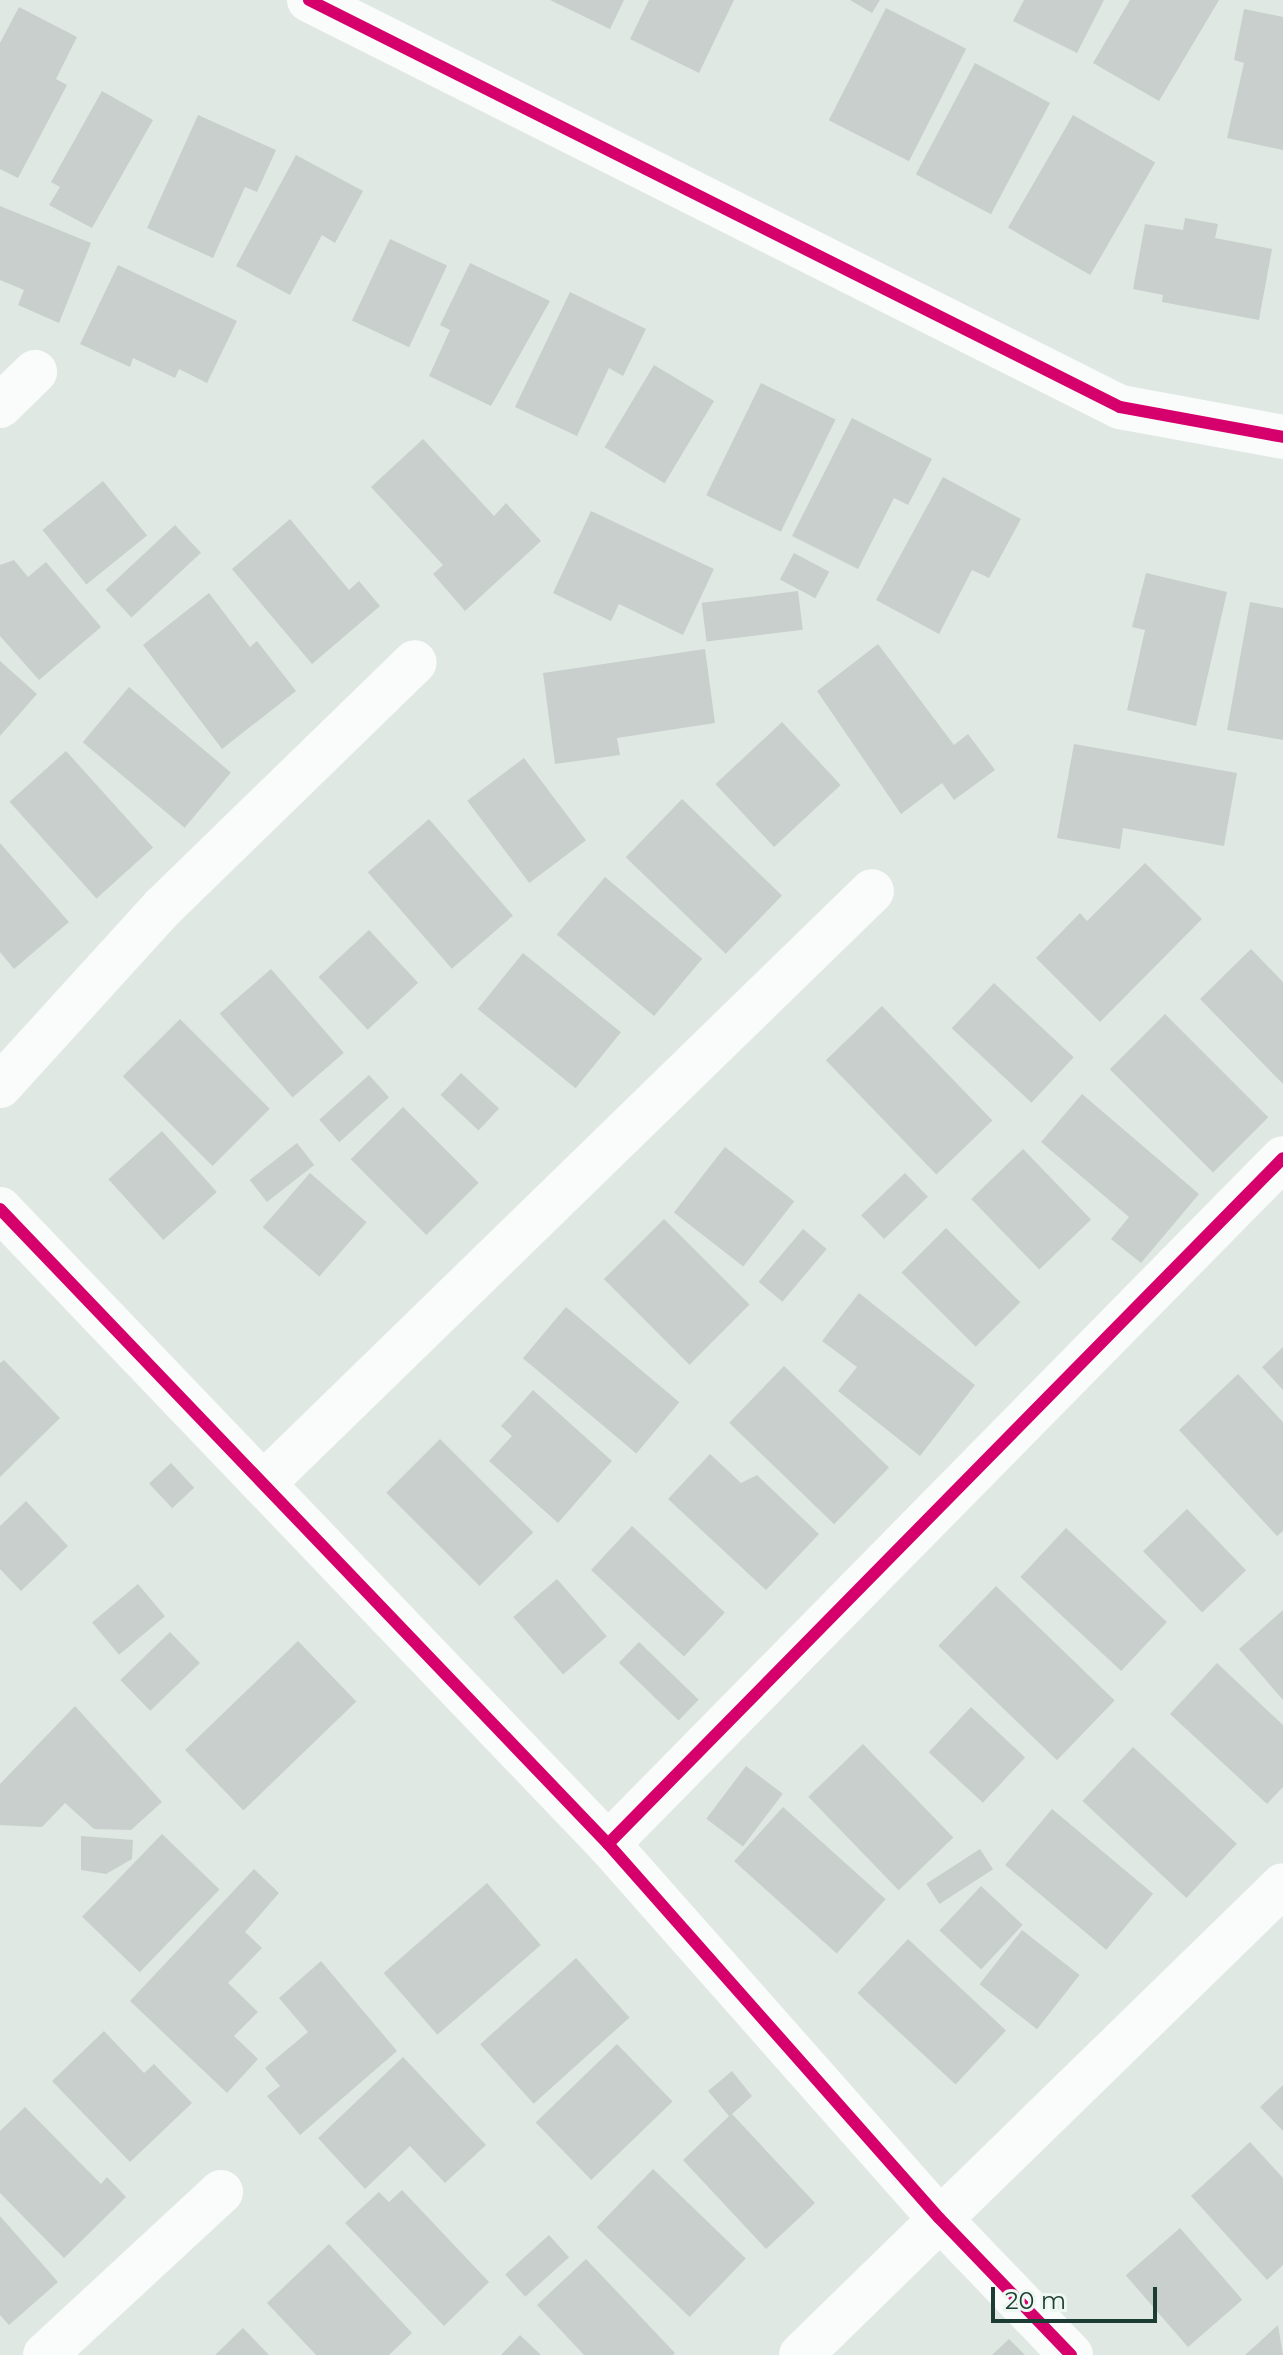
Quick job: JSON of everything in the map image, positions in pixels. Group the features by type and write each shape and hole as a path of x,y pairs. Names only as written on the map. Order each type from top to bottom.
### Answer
{"street":[{"path":"309,0 1120,407 1283,437"},
{"path":"0,406 35,372"},
{"path":"0,1086 163,907 415,662"},
{"path":"265,1482 872,891"},
{"path":"608,1844 1283,1158"},
{"path":"0,1209 265,1482 608,1844 939,2218 1071,2355"},
{"path":"801,2355 1283,1885"},
{"path":"45,2355 221,2192"}],"building":[{"path":"550,0 624,0 610,29"},
{"path":"649,0 734,0 699,73 630,39"},
{"path":"850,0 880,0 872,13"},
{"path":"1024,0 1104,0 1077,53 1013,21"},
{"path":"1130,0 1219,0 1159,101 1093,63"},
{"path":"19,7 77,37 56,79 67,85 18,178 0,169 0,43"},
{"path":"886,8 966,49 909,161 829,120"},
{"path":"1244,9 1283,17 1283,150 1227,138 1244,63 1234,60"},
{"path":"975,63 1050,103 991,214 916,174"},
{"path":"102,91 153,120 92,228 49,205 60,187 51,182"},
{"path":"198,115 276,150 257,192 245,187 213,258 147,228"},
{"path":"1073,115 1155,162 1090,275 1008,228"},
{"path":"296,155 363,191 335,243 322,235 290,295 236,266"},
{"path":"0,206 91,243 59,323 18,305 24,290 0,280"},
{"path":"1185,218 1218,224 1215,238 1272,249 1259,320 1162,302 1163,295 1133,289 1145,224 1183,230"},
{"path":"390,239 447,266 409,347 352,321"},
{"path":"470,263 550,301 491,406 429,376 450,330 440,325"},
{"path":"118,265 237,321 207,383 179,369 175,378 133,358 130,367 80,344"},
{"path":"570,292 646,329 623,376 609,368 577,436 515,407"},
{"path":"654,365 714,401 665,483 605,447"},
{"path":"761,383 836,419 781,532 706,495"},
{"path":"852,418 932,459 908,505 894,498 858,569 792,536"},
{"path":"423,439 494,516 506,503 541,541 465,611 433,574 443,565 371,487"},
{"path":"943,477 1021,519 989,578 972,570 939,634 876,600"},
{"path":"103,481 147,535 86,584 42,530"},
{"path":"591,511 714,569 683,635 619,604 611,621 553,593"},
{"path":"290,519 349,590 359,581 380,606 312,664 232,569"},
{"path":"175,525 201,553 131,618 106,590"},
{"path":"794,553 829,572 815,598 780,579"},
{"path":"14,560 28,577 46,562 101,627 39,680 0,636 0,565"},
{"path":"1146,573 1227,592 1196,726 1127,710 1145,630 1132,627"},
{"path":"798,591 803,630 706,642 702,603"},
{"path":"209,593 250,647 257,641 296,691 222,749 143,645"},
{"path":"1250,602 1283,608 1283,740 1227,730"},
{"path":"878,644 954,745 968,734 995,770 954,800 942,783 901,814 817,691"},
{"path":"705,649 715,723 617,738 620,755 555,764 543,673"},
{"path":"0,661 37,694 0,736"},
{"path":"129,687 231,772 185,828 83,742"},
{"path":"782,722 841,785 774,847 715,784"},
{"path":"1074,744 1237,773 1224,846 1123,828 1120,849 1057,838"},
{"path":"66,751 153,848 97,898 10,802"},
{"path":"524,758 586,840 529,883 467,801"},
{"path":"682,799 782,896 726,954 626,857"},
{"path":"429,819 513,916 452,969 368,872"},
{"path":"0,843 69,922 14,969 0,952"},
{"path":"1145,863 1202,919 1100,1022 1036,958 1080,913 1087,921"},
{"path":"605,877 702,959 654,1016 557,934"},
{"path":"369,930 418,983 368,1030 319,977"},
{"path":"1251,949 1283,982 1283,1084 1200,999"},
{"path":"523,953 621,1032 576,1088 478,1009"},
{"path":"271,969 344,1053 293,1097 220,1014"},
{"path":"994,983 1074,1057 1031,1103 952,1028"},
{"path":"882,1006 992,1120 936,1175 826,1060"},
{"path":"1165,1014 1268,1117 1213,1172 1110,1069"},
{"path":"180,1019 270,1109 213,1166 123,1076"},
{"path":"461,1073 499,1108 479,1130 441,1095"},
{"path":"369,1075 389,1097 339,1142 319,1120"},
{"path":"1082,1094 1199,1194 1141,1263 1111,1239 1129,1217 1041,1142"},
{"path":"403,1107 479,1183 426,1235 351,1159"},
{"path":"162,1131 217,1192 163,1240 108,1179"},
{"path":"297,1143 314,1165 267,1202 250,1180"},
{"path":"725,1147 794,1201 743,1267 674,1212"},
{"path":"1023,1149 1091,1219 1039,1270 971,1199"},
{"path":"310,1173 367,1222 319,1277 263,1227"},
{"path":"905,1173 928,1197 884,1239 861,1215"},
{"path":"664,1219 750,1305 689,1365 604,1279"},
{"path":"946,1228 1020,1302 976,1347 901,1273"},
{"path":"803,1229 827,1249 782,1302 759,1282"},
{"path":"859,1293 975,1385 920,1456 838,1391 857,1367 822,1341"},
{"path":"566,1307 679,1402 636,1453 523,1358"},
{"path":"1283,1347 1283,1390 1262,1367"},
{"path":"4,1360 60,1418 0,1477 0,1363"},
{"path":"784,1366 889,1467 834,1524 729,1423"},
{"path":"1238,1374 1283,1422 1283,1531 1277,1536 1179,1430"},
{"path":"533,1390 612,1461 558,1523 489,1461 512,1436 501,1426"},
{"path":"440,1439 533,1532 480,1586 386,1493"},
{"path":"710,1454 741,1483 757,1475 819,1534 766,1590 668,1499"},
{"path":"171,1463 194,1488 172,1508 149,1483"},
{"path":"26,1501 68,1546 21,1591 0,1569 0,1526"},
{"path":"1187,1509 1246,1570 1202,1613 1143,1551"},
{"path":"632,1526 725,1613 684,1656 591,1570"},
{"path":"1066,1528 1167,1622 1121,1671 1020,1577"},
{"path":"557,1579 607,1636 563,1674 513,1617"},
{"path":"138,1584 165,1616 119,1655 92,1623"},
{"path":"996,1586 1115,1701 1057,1760 938,1646"},
{"path":"1283,1610 1283,1700 1239,1649"},
{"path":"170,1632 200,1663 150,1711 120,1680"},
{"path":"298,1641 356,1701 243,1810 185,1750"},
{"path":"639,1642 699,1700 679,1721 619,1663"},
{"path":"1217,1663 1283,1725 1283,1787 1267,1804 1170,1714"},
{"path":"75,1706 162,1802 131,1830 94,1829 65,1803 42,1827 0,1825 0,1784"},
{"path":"971,1707 1025,1757 983,1803 929,1752"},
{"path":"863,1744 953,1838 899,1890 808,1797"},
{"path":"1133,1747 1237,1844 1186,1898 1083,1801"},
{"path":"746,1766 783,1794 743,1846 706,1819"},
{"path":"783,1807 886,1899 837,1954 734,1861"},
{"path":"1052,1809 1153,1894 1106,1950 1005,1865"},
{"path":"162,1834 220,1890 140,1972 82,1917"},
{"path":"81,1836 133,1840 132,1859 106,1874 81,1870"},
{"path":"980,1849 993,1869 939,1904 926,1884"},
{"path":"254,1869 279,1893 245,1932 262,1948 228,1983 258,2012 234,2036 258,2059 227,2093 130,2001"},
{"path":"487,1883 541,1945 437,2035 384,1973"},
{"path":"981,1886 1023,1925 981,1969 939,1931"},
{"path":"1022,1930 1080,1975 1037,2029 980,1984"},
{"path":"908,1939 1006,2030 956,2085 858,1993"},
{"path":"576,1958 630,2017 534,2104 480,2044"},
{"path":"321,1961 397,2051 300,2135 267,2096 280,2086 265,2068 308,2032 279,1998"},
{"path":"104,2031 144,2073 154,2064 192,2103 130,2162 52,2081"},
{"path":"617,2044 673,2102 591,2180 536,2122"},
{"path":"403,2057 486,2145 445,2183 410,2146 365,2189 318,2138"},
{"path":"732,2071 752,2096 732,2114 815,2203 766,2249 683,2160 729,2116 708,2091"},
{"path":"1283,2085 1283,2131 1260,2107"},
{"path":"25,2107 101,2184 107,2177 126,2197 64,2258 0,2193 0,2131"},
{"path":"1250,2142 1283,2178 1283,2265 1267,2280 1191,2196"},
{"path":"653,2169 746,2259 690,2317 597,2227"},
{"path":"402,2190 489,2282 444,2326 345,2223 379,2192 389,2202"},
{"path":"0,2216 58,2282 9,2325 0,2315"},
{"path":"1180,2228 1242,2300 1188,2347 1126,2275"},
{"path":"549,2235 569,2257 525,2297 505,2274"},
{"path":"329,2244 412,2333 389,2355 316,2355 267,2303"},
{"path":"586,2259 675,2353 673,2355 584,2355 537,2305"},
{"path":"1278,2325 1283,2355 1245,2355"},
{"path":"243,2328 269,2355 215,2355"},
{"path":"520,2335 541,2355 501,2355"},
{"path":"1009,2339 1025,2355 992,2355"}],"cycle path":[{"path":"309,0 1120,407 1283,437"},
{"path":"1071,2355 939,2218 608,1844 1283,1158"},
{"path":"0,1209 608,1844"}]}
